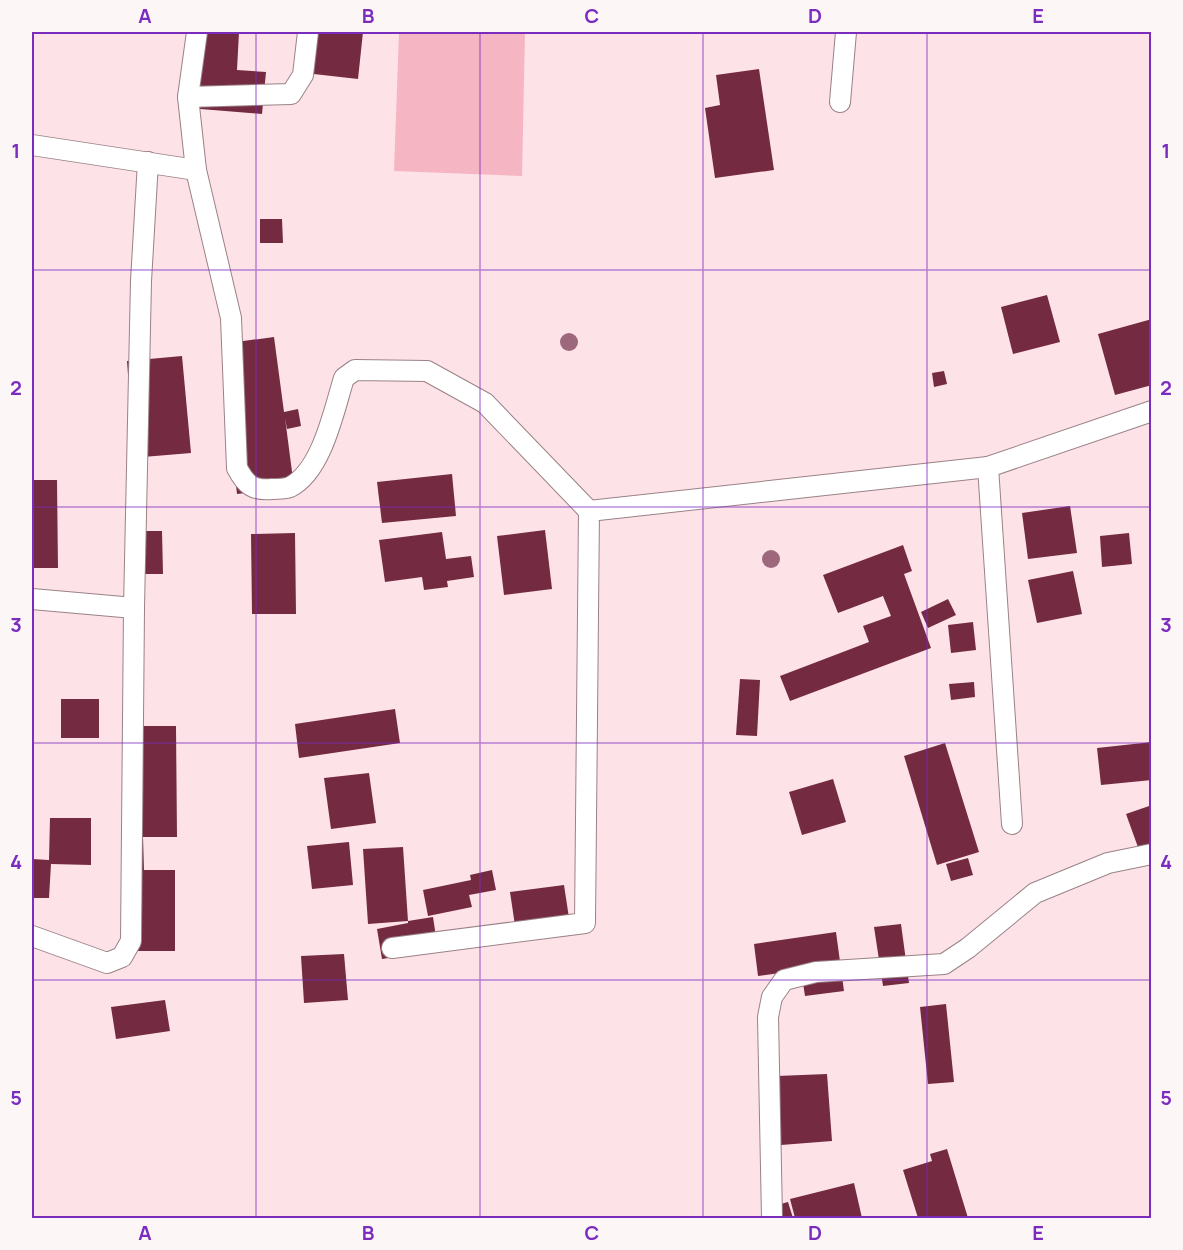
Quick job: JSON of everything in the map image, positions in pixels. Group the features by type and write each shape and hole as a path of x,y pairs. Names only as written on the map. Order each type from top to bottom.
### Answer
{"street":[{"path":"197,32 188,97 196,170 231,318 237,468 245,483 257,490 289,488 307,474 319,453 344,378 355,370 427,371 485,403 589,511 585,922 392,948"},
{"path":"188,97 291,94 303,75 308,32"},
{"path":"840,102 846,32"},
{"path":"32,145 196,170"},
{"path":"32,936 107,963 122,957 131,941 134,608 141,281 148,162"},
{"path":"589,511 988,467 1152,411"},
{"path":"988,467 1012,824"},
{"path":"32,599 134,608"},
{"path":"772,1218 768,1017 772,998 784,981 816,972 944,964 968,948 1035,893 1108,863 1152,854"}],"shaded area":[{"path":"399,32 525,32 522,176 394,171"}],"building":[{"path":"194,32 239,32 237,70 266,72 262,114 188,108"},
{"path":"300,32 363,32 358,79 296,72"},
{"path":"759,69 774,170 715,178 705,108 720,105 716,75"},
{"path":"260,219 282,219 283,243 260,243"},
{"path":"1047,295 1060,342 1013,354 1001,307"},
{"path":"1152,319 1152,385 1115,395 1098,334"},
{"path":"274,337 284,412 298,409 301,426 287,429 285,418 294,487 237,494 228,417 245,415 236,342"},
{"path":"182,356 191,453 131,458 127,424 140,422 130,402 127,361"},
{"path":"944,371 947,384 934,387 932,373"},
{"path":"452,474 456,516 382,523 377,482"},
{"path":"32,480 57,480 58,568 32,568"},
{"path":"1070,506 1077,553 1028,559 1022,513"},
{"path":"545,530 552,589 504,595 497,536"},
{"path":"126,531 162,531 163,574 127,574"},
{"path":"442,532 446,559 471,556 474,577 447,581 448,587 424,590 422,577 385,582 379,540"},
{"path":"295,533 296,614 252,614 251,534"},
{"path":"1129,533 1132,564 1102,567 1100,536"},
{"path":"903,545 912,571 904,574 931,648 790,701 780,676 869,642 863,626 891,616 883,596 838,613 823,575"},
{"path":"1073,571 1082,614 1037,623 1028,580"},
{"path":"948,599 956,615 928,628 921,612"},
{"path":"973,622 976,650 951,653 948,625"},
{"path":"740,679 760,680 757,736 736,735"},
{"path":"974,682 975,697 951,700 949,684"},
{"path":"61,699 99,699 99,738 61,738"},
{"path":"395,709 400,743 299,758 295,724"},
{"path":"124,726 176,726 177,837 143,837 144,870 175,870 175,951 123,951"},
{"path":"1152,742 1152,780 1101,785 1097,748"},
{"path":"945,743 979,852 937,865 904,756"},
{"path":"369,773 376,823 331,829 324,778"},
{"path":"833,779 846,822 802,835 789,792"},
{"path":"1152,805 1152,846 1139,850 1126,814"},
{"path":"50,818 91,818 91,865 51,864 49,898 32,898 32,859 49,860"},
{"path":"349,842 353,885 312,889 307,846"},
{"path":"403,847 408,921 368,924 363,849"},
{"path":"968,858 973,875 951,881 946,864"},
{"path":"492,870 496,890 469,895 472,907 428,916 423,890 471,880 470,875"},
{"path":"564,885 571,931 517,939 510,892"},
{"path":"433,917 438,950 382,959 377,929 408,923 408,921"},
{"path":"901,924 909,983 883,986 874,927"},
{"path":"836,932 844,991 805,996 801,970 758,976 754,944"},
{"path":"344,954 348,1000 304,1003 301,956"},
{"path":"165,1000 170,1031 116,1039 111,1007"},
{"path":"946,1004 954,1082 928,1084 920,1007"},
{"path":"827,1074 832,1141 781,1145 777,1076"},
{"path":"947,1149 968,1218 918,1218 903,1170 932,1161 930,1154"},
{"path":"854,1183 862,1218 795,1218 790,1199"},
{"path":"788,1202 793,1218 776,1218 773,1206"}]}
